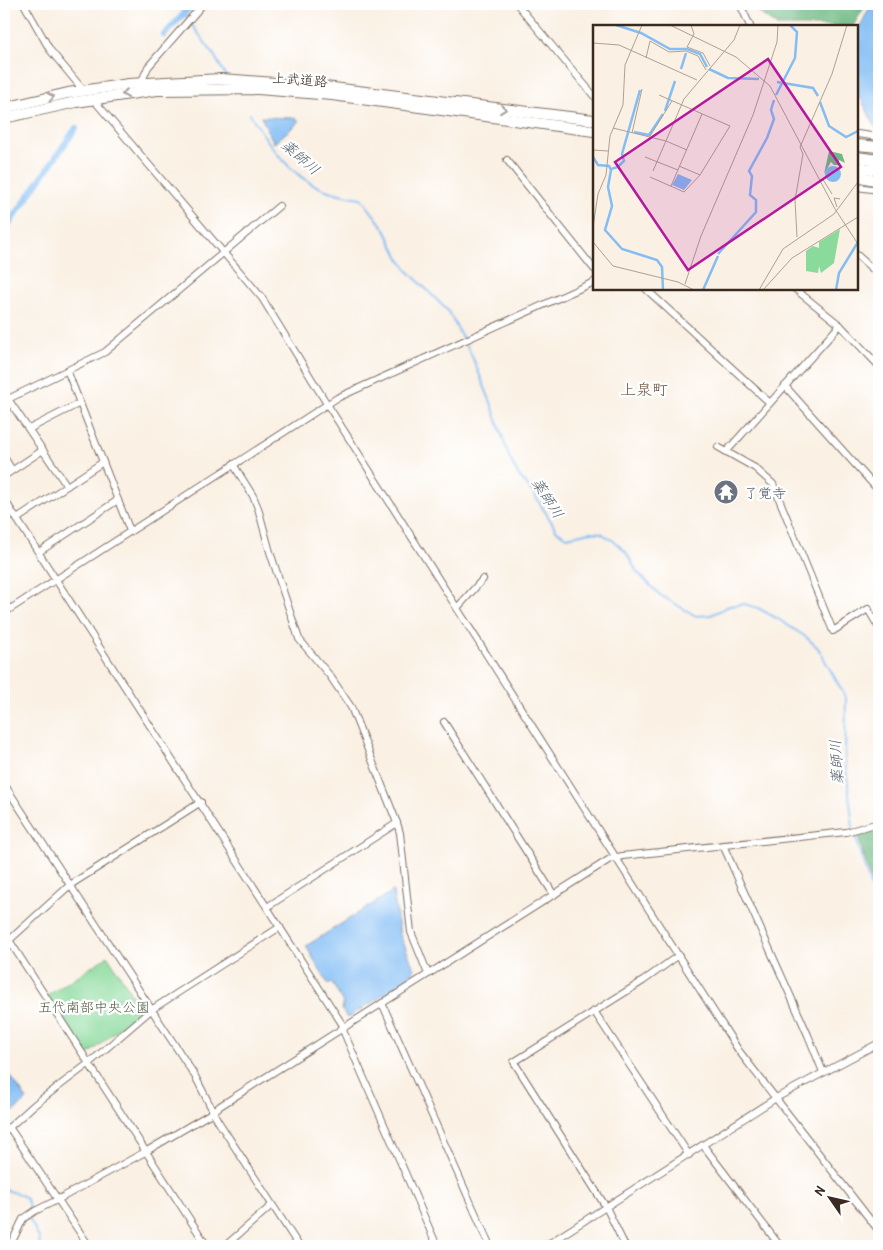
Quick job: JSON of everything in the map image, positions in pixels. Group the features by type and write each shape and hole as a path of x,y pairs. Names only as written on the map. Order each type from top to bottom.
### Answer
{"highway":[{"name":"上武道路","path":"4,108 84,91 141,83 224,84 353,90 593,120"},
{"name":"上武道路","path":"4,118 93,99 157,90 224,84"},
{"name":"上武道路","path":"248,85 593,131"},
{"path":"858,146 879,147"},
{"path":"858,157 879,160"},
{"path":"858,167 879,170"},
{"path":"858,176 879,180"}],"street":[{"path":"24,4 50,50 262,298 327,404 740,1051 879,1231"},
{"path":"141,83 145,71 203,4"},
{"path":"517,4 593,95"},
{"path":"740,4 750,25"},
{"path":"858,134 879,137"},
{"path":"507,160 593,268"},
{"path":"858,187 879,190"},
{"path":"67,486 6,400 105,352 279,206"},
{"path":"858,256 879,275"},
{"path":"4,601 7,611 327,404 386,375 593,282"},
{"path":"647,290 770,403"},
{"path":"796,290 840,325 879,366"},
{"path":"726,452 840,325"},
{"path":"67,370 130,531"},
{"path":"785,386 879,491"},
{"path":"28,429 80,403"},
{"path":"718,447 755,468 773,484 833,631 868,609 879,628"},
{"path":"4,476 43,450"},
{"path":"4,457 12,470"},
{"path":"17,518 103,462"},
{"path":"233,464 258,508 270,552 300,639 330,676 351,707 397,823 400,833 411,932 428,974"},
{"path":"4,499 200,802 343,1028 437,1246"},
{"path":"39,552 118,500"},
{"path":"457,608 483,579"},
{"path":"444,722 554,895"},
{"path":"4,784 152,1010 194,1076 213,1112 299,1246"},
{"path":"200,802 70,886 6,943 207,1246"},
{"path":"267,907 397,823"},
{"path":"10,1246 25,1218 33,1212 145,1152 213,1112 382,1003 615,857 846,832 879,823"},
{"path":"723,844 808,1035 822,1072"},
{"path":"90,1246 59,1199 6,1130 34,1105 88,1064 152,1010 280,927"},
{"path":"625,1246 606,1207 514,1062 680,956"},
{"path":"382,1003 490,1246"},
{"path":"594,1011 688,1154"},
{"path":"545,1246 776,1098 879,1043"},
{"path":"703,1145 778,1244 765,1246"},
{"path":"225,1246 272,1205"}],"green space":[{"path":"751,4 862,4 865,6 854,25 776,25 750,6"},
{"path":"879,827 879,909 857,833"},
{"name":"五代南部中央公園","path":"108,956 139,1006 138,1012 89,1054 84,1054 47,996"}],"water":[{"path":"870,7 879,7 879,130 877,130 858,95 858,30"},
{"path":"261,117 296,118 299,122 274,143"},
{"path":"393,891 400,935 415,970 400,985 347,1018 342,1010 343,1003 332,983 328,984 306,946"},
{"path":"4,1069 27,1100 4,1120"}],"waterway":[{"name":"薬師川","path":"177,4 187,18"},
{"path":"164,35 193,4"},
{"name":"薬師川","path":"190,22 214,55 226,76"},
{"name":"薬師川","path":"250,114 280,158 300,176 328,191 361,198 384,228 399,258 408,271 448,311 471,354 492,405 509,457 517,473 534,494 557,531 567,537 590,532 601,533 626,552 637,572 660,595 696,616 711,615 729,606 744,604 758,608 778,619 806,637 818,648 846,698 845,759 853,828"},
{"path":"4,231 76,128"},
{"name":"薬師川","path":"854,832 879,916"},
{"path":"4,1190 23,1196 28,1202 29,1214"},
{"path":"29,1218 39,1238 40,1246"}],"place":[{"name":"了覚寺","path":"726,492"}],"district":[{"name":"上泉町","path":"644,389"}]}
